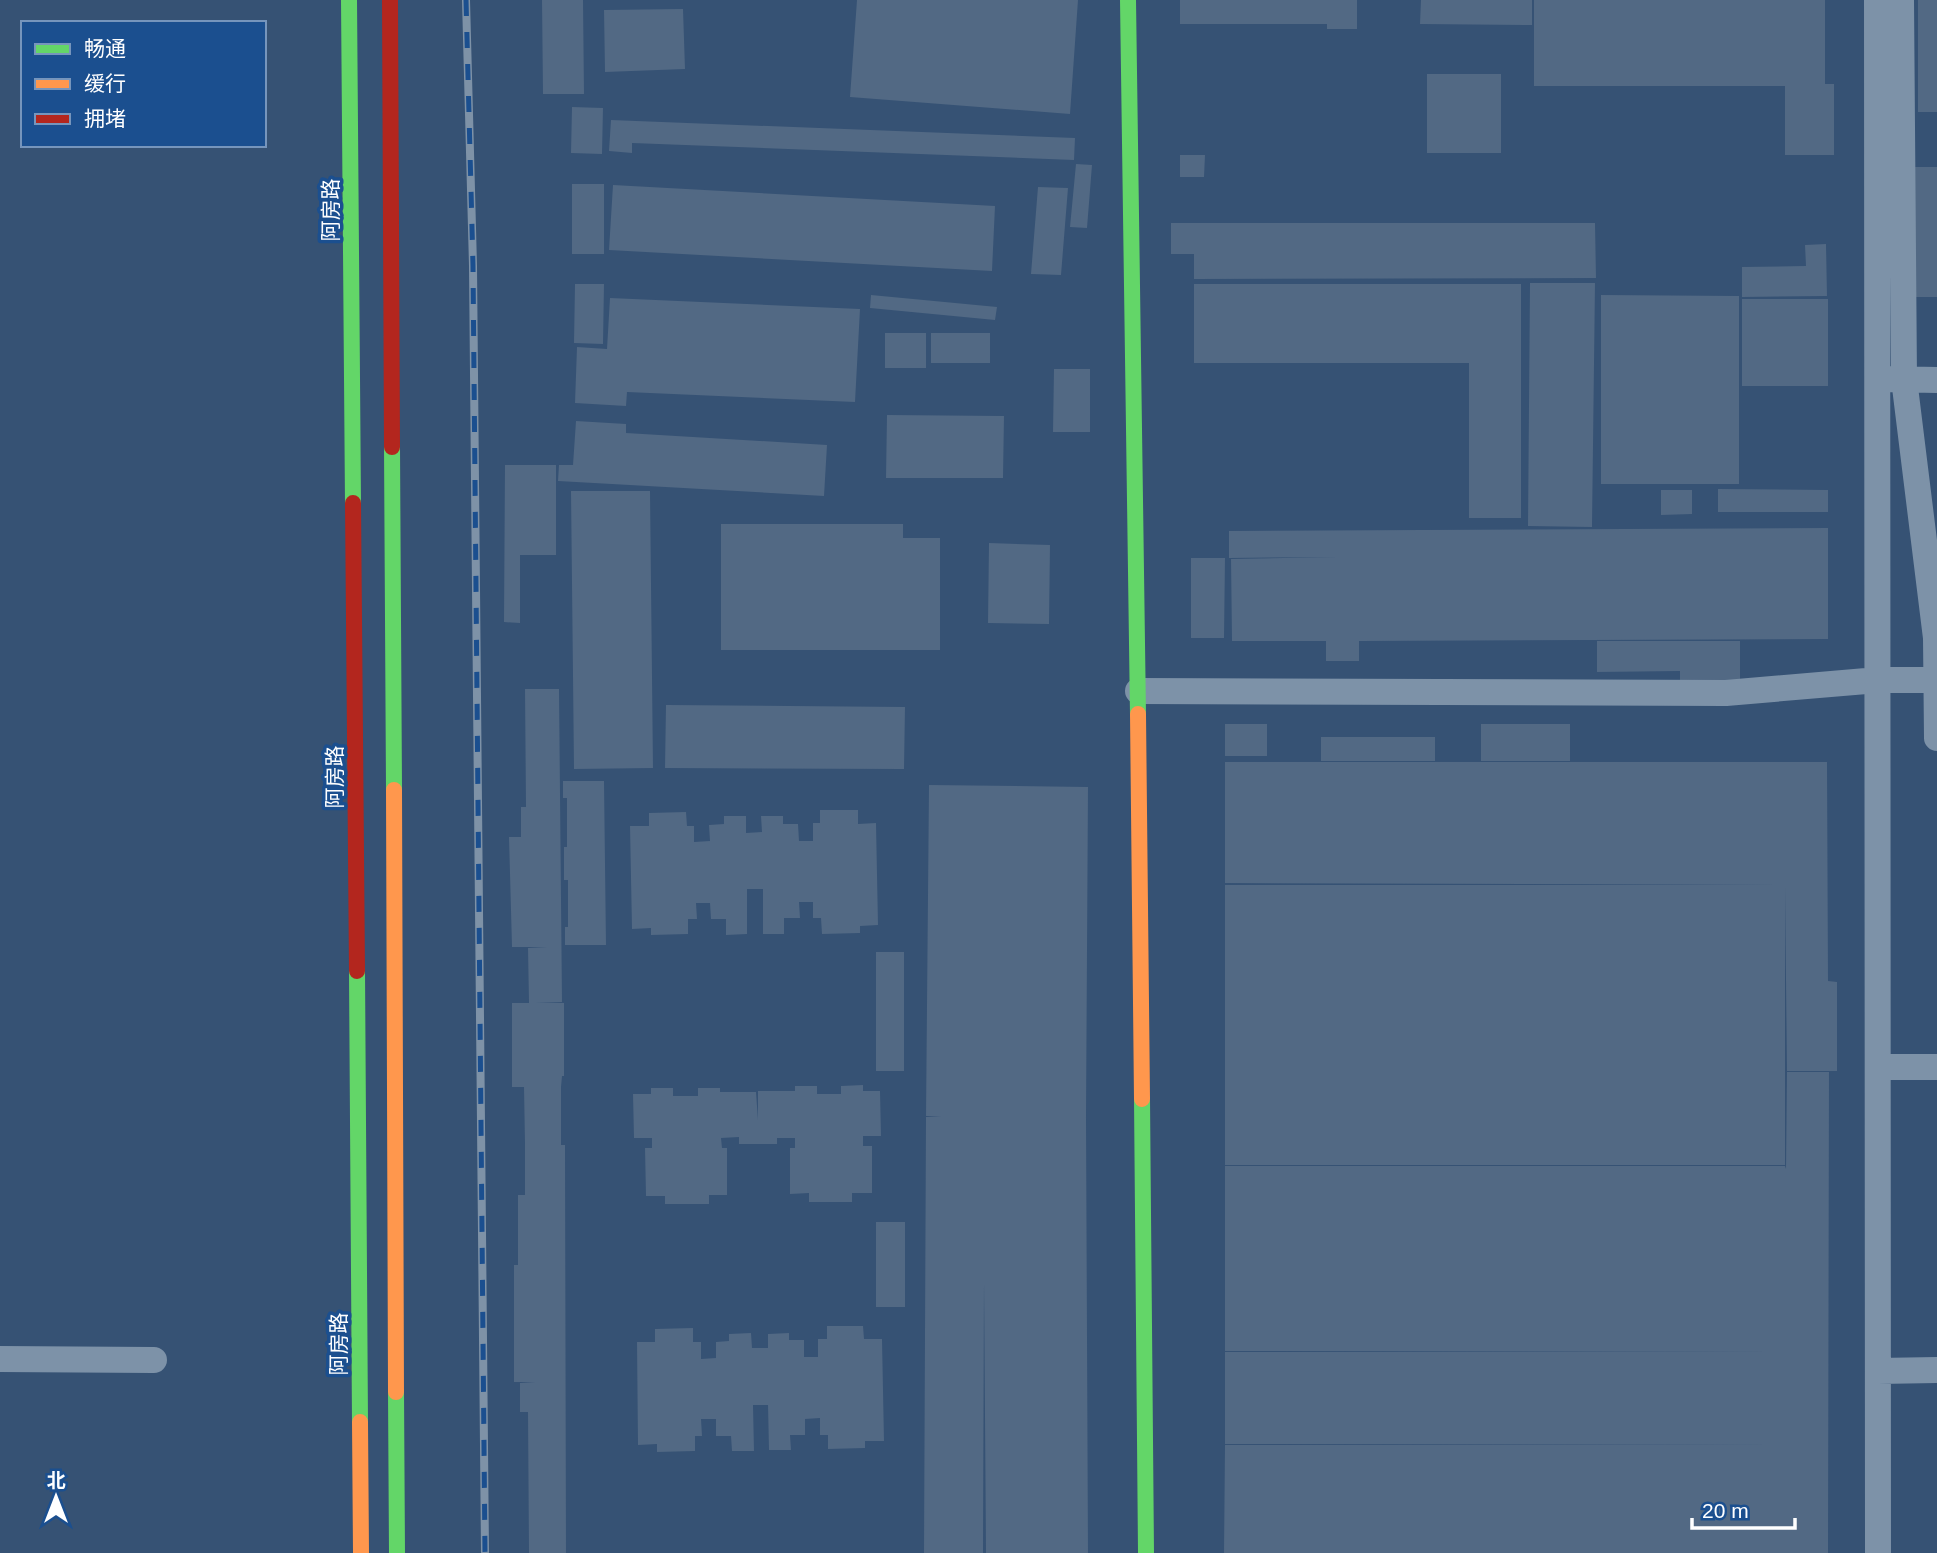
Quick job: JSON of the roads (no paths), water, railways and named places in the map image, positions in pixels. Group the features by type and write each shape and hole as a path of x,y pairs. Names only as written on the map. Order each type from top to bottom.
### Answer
{"main road":[{"name":"阿房路","path":"349,0 361,1553"},
{"path":"390,0 397,1553"},
{"path":"1128,0 1146,1553"}],"street":[{"path":"1877,0 1878,1553"},
{"path":"1901,0 1904,379 1936,638 1937,738"},
{"path":"1877,379 1937,380"},
{"path":"1138,691 1726,694 1878,680 1936,680"},
{"path":"1878,1067 1937,1067"},
{"path":"0,1359 154,1360"},
{"path":"1878,1371 1937,1370"}],"railway":[{"path":"466,0 473,266 485,1553"}]}
